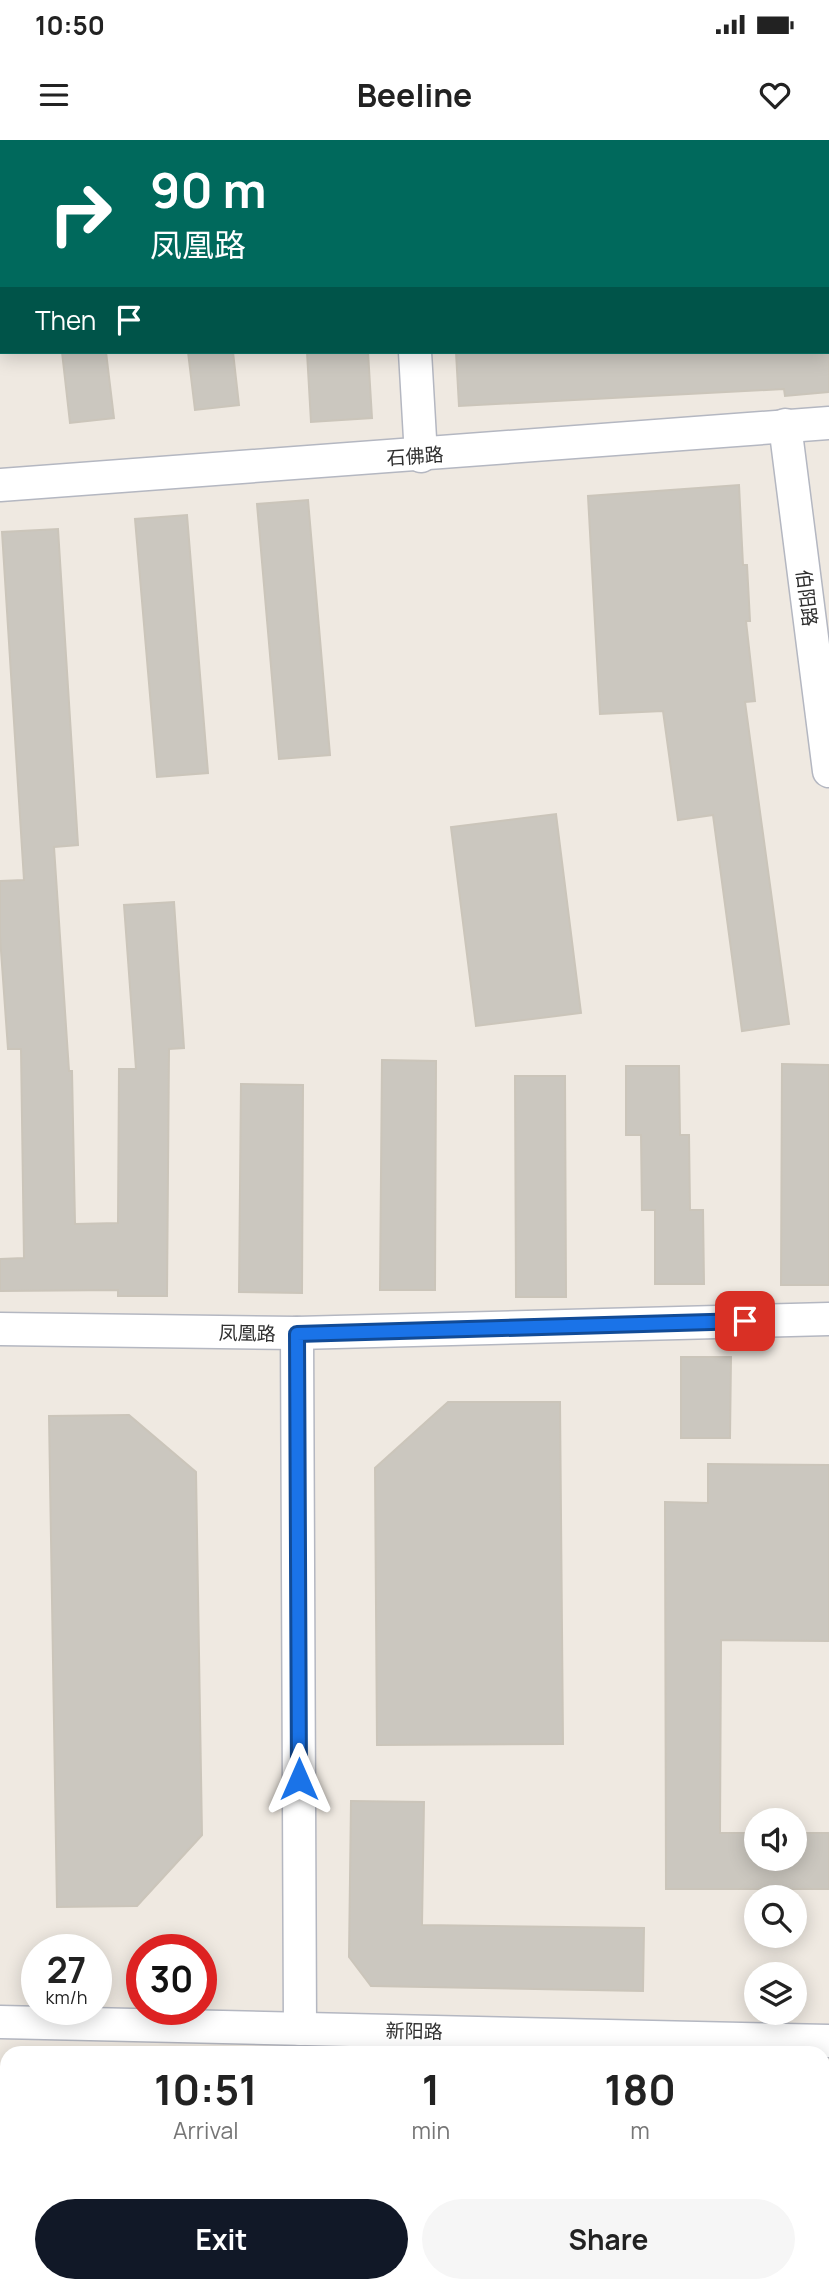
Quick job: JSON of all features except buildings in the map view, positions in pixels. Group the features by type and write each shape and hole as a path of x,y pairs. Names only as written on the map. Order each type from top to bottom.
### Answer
{"street":[{"path":"415,354 421,456"},
{"name":"石佛路","path":"0,485 421,456 829,423"},
{"name":"伯阳路","path":"785,425 829,771"},
{"name":"凤凰路","path":"0,1329 297,1334 829,1319"},
{"path":"297,1334 300,2029"},
{"name":"新阳路","path":"0,2022 829,2041"}],"route":[{"path":"299,1779 297,1334 745,1321"}]}
